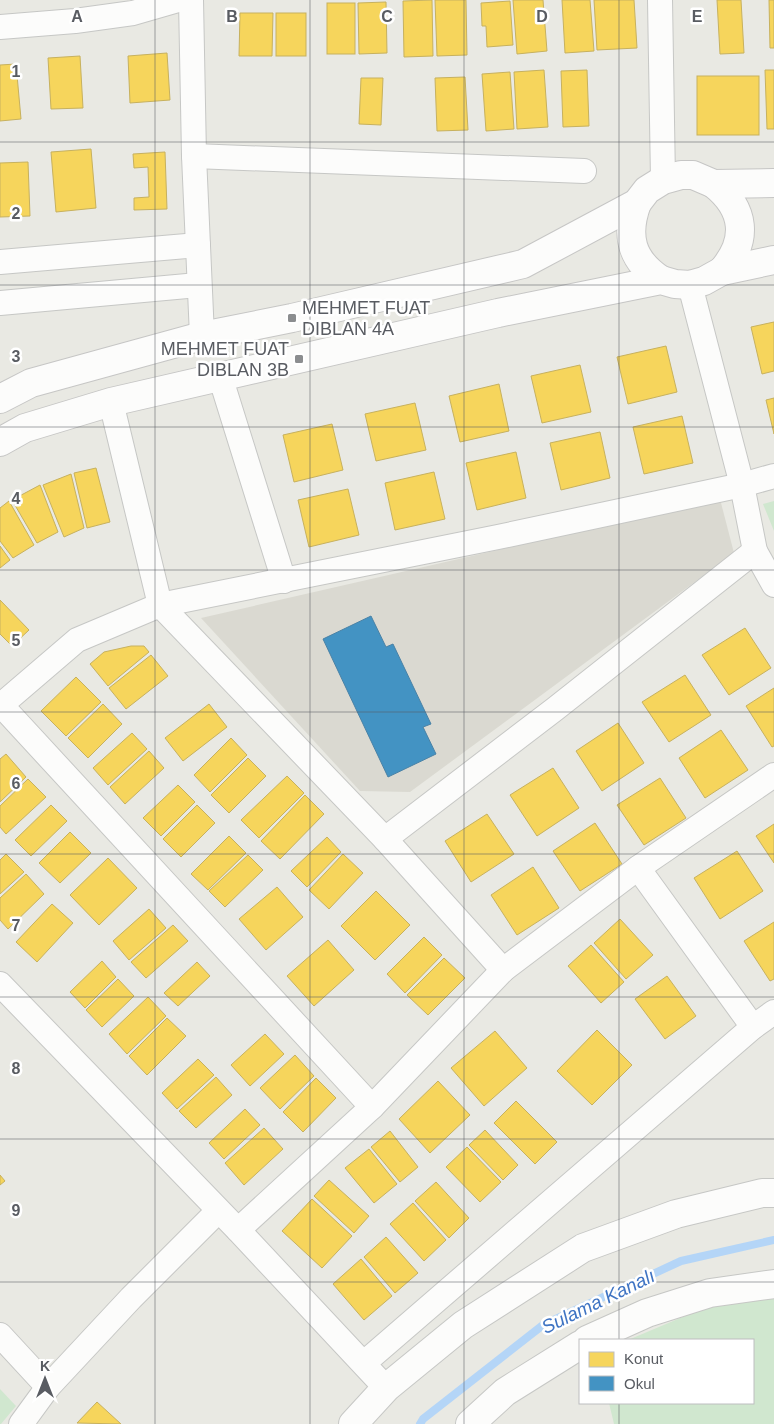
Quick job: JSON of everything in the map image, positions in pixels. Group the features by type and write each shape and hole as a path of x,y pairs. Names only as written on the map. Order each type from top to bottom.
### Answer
{"main road":[{"path":"722,271 730,262 738,245 740,232 737,211 724,192 714,184 693,175 681,175 663,180 647,190 637,203 631,218 633,248 640,262 650,273 661,280 690,285 704,281 722,271 774,260"},
{"path":"714,184 774,183"},
{"path":"0,399 31,383 202,336 292,318 523,264 637,203"},
{"path":"0,442 25,428 111,402 498,313 661,280"},
{"path":"353,1424 386,1388 463,1325 583,1248 676,1214 762,1193 774,1193"},
{"path":"589,1339 647,1313 710,1293 774,1284"},
{"path":"470,1424 505,1392 579,1345"}],"street":[{"path":"0,28 75,21 123,14 178,0"},
{"path":"192,0 194,156 198,285 202,336"},
{"path":"660,0 663,180"},
{"path":"194,156 584,171"},
{"path":"0,262 198,245"},
{"path":"0,303 198,285"},
{"path":"690,285 742,484 754,551 774,585"},
{"path":"220,376 284,580"},
{"path":"111,402 160,605 385,839 503,970"},
{"path":"372,1107 1,706 77,640 160,605 498,537 774,476"},
{"path":"385,839 555,709 754,551"},
{"path":"238,1230 372,1107 503,970 638,868 774,775"},
{"path":"638,868 753,1027"},
{"path":"0,984 238,1230 386,1388"},
{"path":"364,1364 753,1027 774,1012"},
{"path":"22,1424 48,1387 131,1298 218,1211"},
{"path":"0,1335 48,1387"}],"shaded area":[{"path":"720,499 734,553 410,792 360,791 201,618"}],"green space":[{"path":"774,501 774,531 763,504"},
{"path":"774,1298 774,1424 614,1424 609,1404 754,1404 754,1339 630,1339 704,1308"},
{"path":"0,1389 16,1406 1,1424 0,1424"}],"building: Konut":[{"path":"432,0 433,56 404,57 403,1"},
{"path":"435,0 466,0 467,55 437,56"},
{"path":"513,0 543,0 547,51 517,54"},
{"path":"562,0 590,0 594,51 565,53"},
{"path":"594,0 634,0 637,48 597,50"},
{"path":"717,0 741,0 744,53 720,54"},
{"path":"769,0 774,0 774,48 770,48"},
{"path":"510,1 513,45 487,47 486,26 482,26 481,3"},
{"path":"386,2 387,53 359,54 358,3"},
{"path":"327,3 355,3 355,54 327,54"},
{"path":"240,13 273,13 272,56 239,56"},
{"path":"276,13 306,13 306,56 276,56"},
{"path":"167,53 170,100 130,103 128,56"},
{"path":"80,56 83,108 51,109 48,58"},
{"path":"16,64 21,119 0,121 0,65"},
{"path":"544,70 548,127 517,129 514,72"},
{"path":"587,70 589,126 563,127 561,71"},
{"path":"765,70 774,70 774,129 767,129"},
{"path":"510,72 514,129 486,131 482,74"},
{"path":"697,76 759,76 759,135 697,135"},
{"path":"465,77 468,130 437,131 435,78"},
{"path":"361,78 383,78 381,125 359,124"},
{"path":"91,149 96,208 56,212 51,152"},
{"path":"165,152 167,209 134,210 134,198 149,197 148,167 134,168 133,154"},
{"path":"28,162 30,216 0,217 0,163"},
{"path":"774,322 774,371 762,374 751,327"},
{"path":"666,346 677,392 628,404 617,357"},
{"path":"580,365 591,412 542,423 531,376"},
{"path":"499,384 509,431 460,442 449,396"},
{"path":"774,398 774,434 766,400"},
{"path":"415,403 426,450 376,461 365,414"},
{"path":"682,416 693,463 644,474 633,427"},
{"path":"332,424 343,470 294,482 283,435"},
{"path":"600,432 610,478 561,490 550,443"},
{"path":"516,452 526,498 477,510 466,463"},
{"path":"96,468 110,522 87,528 74,473"},
{"path":"434,472 445,519 395,530 385,483"},
{"path":"71,474 84,528 64,537 43,485"},
{"path":"40,485 58,532 37,543 12,500"},
{"path":"348,489 359,535 309,547 298,500"},
{"path":"9,501 34,545 13,558 0,541 0,508"},
{"path":"0,546 10,560 0,568"},
{"path":"0,600 29,630 12,646 0,634"},
{"path":"745,628 771,668 729,695 702,655"},
{"path":"131,646 144,646 149,652 108,686 90,664 104,652"},
{"path":"151,655 168,676 126,709 109,688"},
{"path":"685,675 711,715 669,742 642,702"},
{"path":"76,677 101,702 66,736 41,711"},
{"path":"774,688 774,746 772,747 746,706"},
{"path":"103,704 122,724 88,758 68,738"},
{"path":"209,704 227,727 183,761 165,738"},
{"path":"618,723 644,763 602,791 576,751"},
{"path":"721,730 748,770 705,798 679,758"},
{"path":"132,733 147,749 108,785 93,768"},
{"path":"231,738 247,755 210,792 194,775"},
{"path":"149,751 164,768 125,804 110,787"},
{"path":"6,754 26,777 0,802 0,759"},
{"path":"248,758 266,776 229,813 211,795"},
{"path":"553,768 579,808 537,836 510,795"},
{"path":"287,776 304,793 259,838 241,820"},
{"path":"660,778 686,818 644,845 617,805"},
{"path":"28,779 46,797 6,834 0,827 0,806"},
{"path":"178,785 195,802 161,836 143,818"},
{"path":"305,795 324,814 280,859 261,841"},
{"path":"51,805 67,821 31,856 15,840"},
{"path":"197,805 215,823 181,857 163,839"},
{"path":"487,814 514,854 471,882 445,841"},
{"path":"595,823 622,864 580,891 553,851"},
{"path":"774,824 774,863 756,836"},
{"path":"70,832 91,853 60,883 39,863"},
{"path":"229,836 246,853 208,890 191,874"},
{"path":"327,837 341,852 307,887 291,871"},
{"path":"737,851 763,891 720,919 694,878"},
{"path":"6,854 24,872 0,894 0,860"},
{"path":"343,854 363,873 329,909 309,890"},
{"path":"248,855 263,870 225,907 209,891"},
{"path":"108,858 137,888 99,925 70,895"},
{"path":"533,867 559,908 517,935 491,895"},
{"path":"26,874 44,894 8,929 0,920 0,898"},
{"path":"277,887 303,917 266,950 239,919"},
{"path":"376,891 410,925 375,960 341,926"},
{"path":"52,904 73,923 37,962 16,942"},
{"path":"149,909 166,928 129,960 113,941"},
{"path":"620,919 653,955 626,979 594,943"},
{"path":"774,922 774,979 770,981 744,941"},
{"path":"173,925 188,941 146,978 131,962"},
{"path":"424,937 442,955 405,993 387,974"},
{"path":"328,940 354,970 314,1006 287,976"},
{"path":"591,945 624,982 601,1003 568,966"},
{"path":"444,958 465,978 428,1015 407,995"},
{"path":"102,961 116,977 85,1008 70,992"},
{"path":"197,962 210,976 178,1006 164,993"},
{"path":"667,976 696,1016 665,1039 635,999"},
{"path":"118,979 134,996 102,1027 86,1010"},
{"path":"148,997 166,1016 127,1054 109,1034"},
{"path":"167,1018 186,1036 147,1075 129,1056"},
{"path":"597,1030 632,1065 592,1105 557,1071"},
{"path":"495,1031 527,1068 484,1106 451,1068"},
{"path":"265,1034 284,1054 250,1086 231,1065"},
{"path":"295,1055 314,1076 280,1109 260,1088"},
{"path":"198,1059 214,1075 177,1109 162,1093"},
{"path":"216,1077 232,1095 196,1128 179,1111"},
{"path":"316,1078 336,1098 303,1132 283,1112"},
{"path":"438,1081 470,1115 430,1153 399,1119"},
{"path":"516,1101 557,1142 535,1164 494,1123"},
{"path":"245,1109 260,1125 224,1159 209,1143"},
{"path":"264,1128 283,1149 244,1185 225,1163"},
{"path":"485,1130 518,1165 503,1180 469,1145"},
{"path":"390,1131 418,1167 400,1182 371,1147"},
{"path":"467,1147 501,1182 480,1202 446,1167"},
{"path":"369,1149 397,1184 374,1203 345,1168"},
{"path":"0,1175 5,1181 0,1185"},
{"path":"329,1180 369,1216 354,1233 314,1196"},
{"path":"436,1182 469,1218 449,1238 415,1201"},
{"path":"312,1199 352,1236 322,1268 282,1231"},
{"path":"413,1203 446,1240 424,1261 390,1224"},
{"path":"386,1237 418,1273 395,1293 364,1257"},
{"path":"361,1259 392,1296 364,1320 333,1284"},
{"path":"97,1402 121,1424 77,1423"}],"building: Okul":[{"path":"371,616 386,647 393,644 431,724 423,727 436,754 388,777 323,639"}],"waterway":[{"name":"Sulama Kanalı","path":"420,1424 423,1419 543,1325 681,1261 774,1240"}],"place":[{"name":"MEHMET FUAT DIBLAN 4A","path":"292,318"},
{"name":"MEHMET FUAT DIBLAN 3B","path":"299,359"}]}
